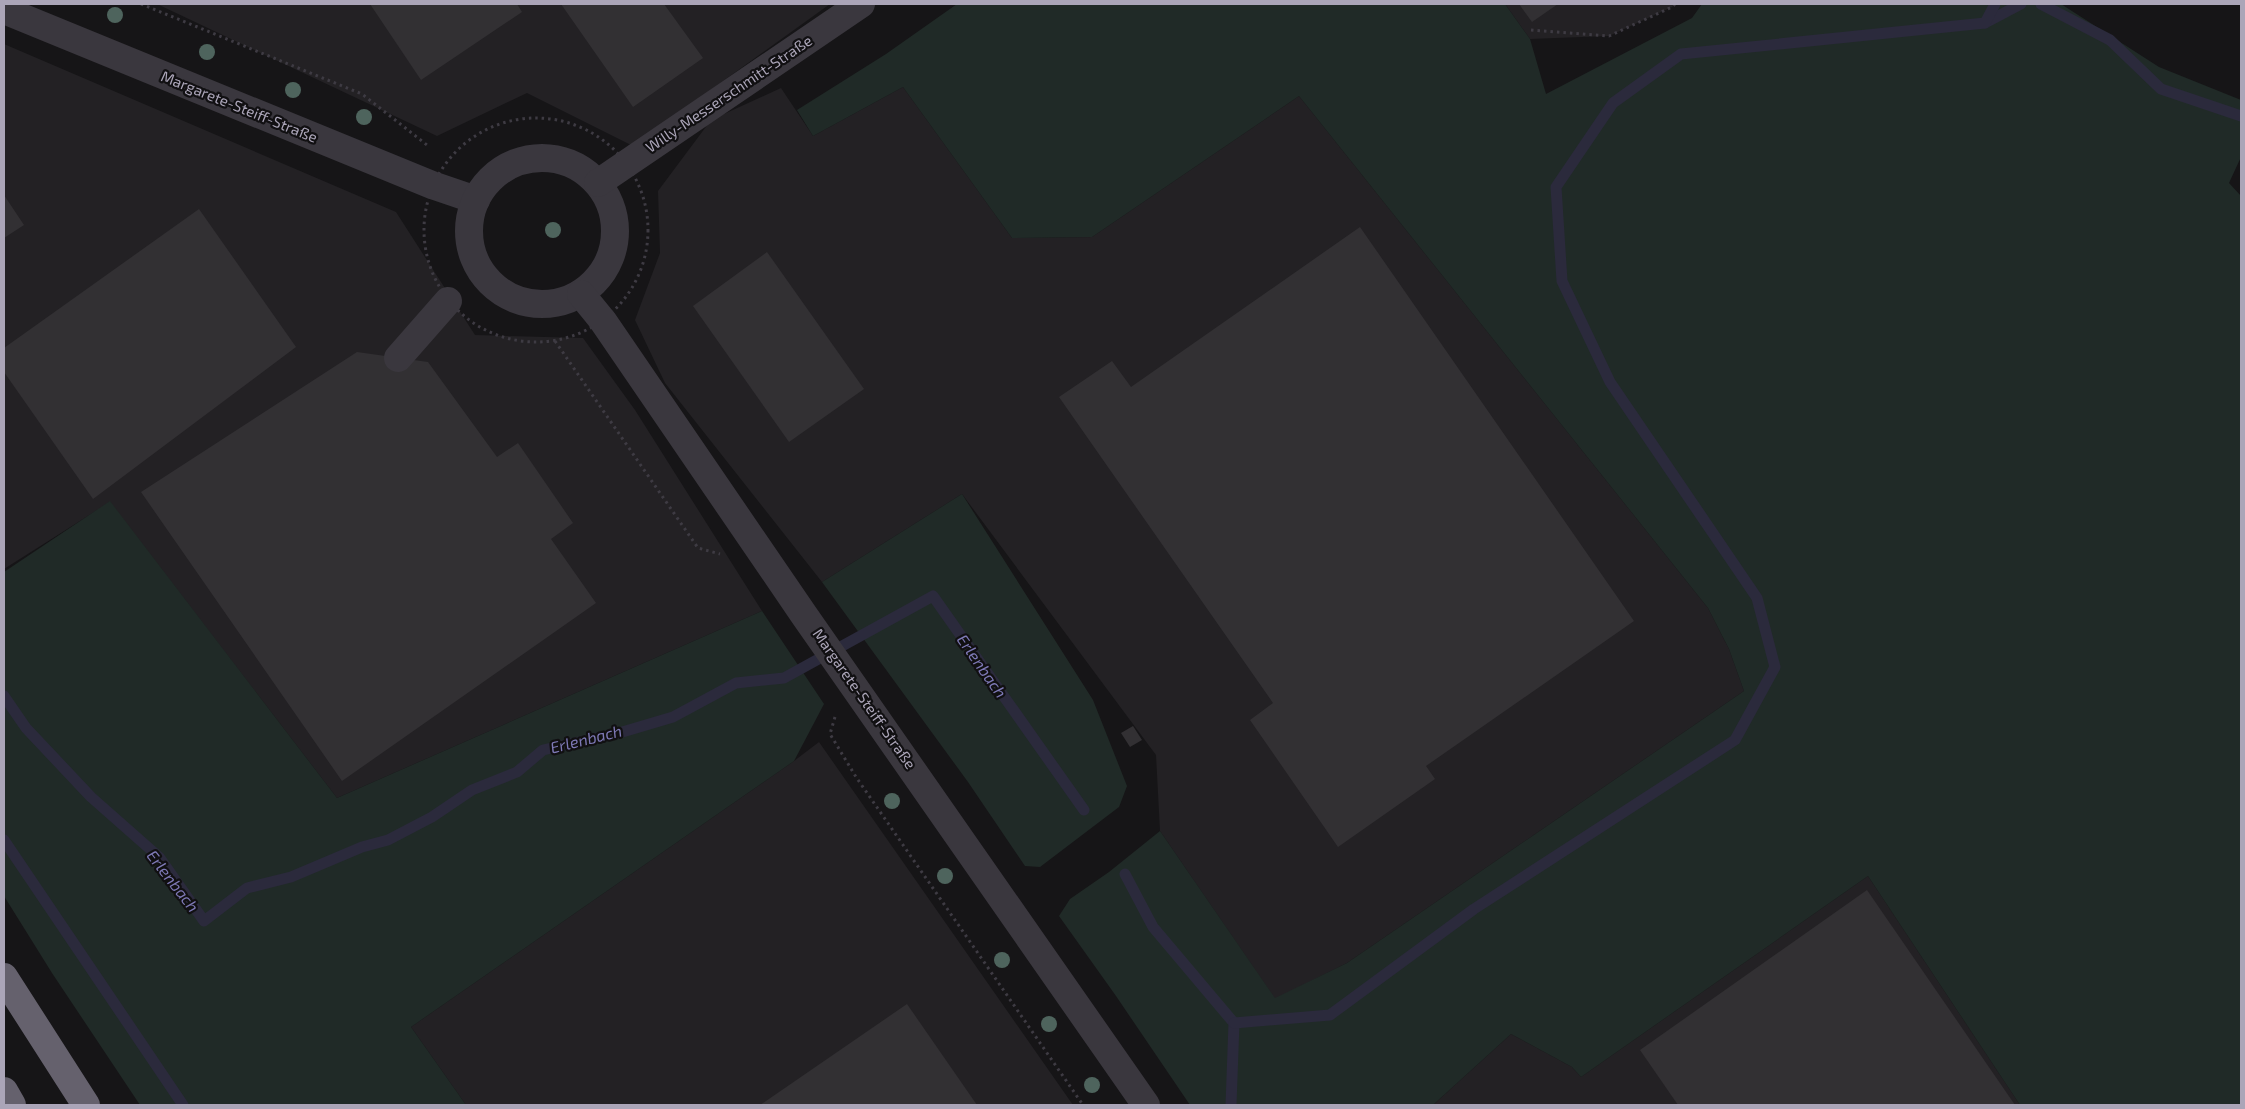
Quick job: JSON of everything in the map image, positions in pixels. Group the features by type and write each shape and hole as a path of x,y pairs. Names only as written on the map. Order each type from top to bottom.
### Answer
{"highway":[{"path":"4,977 86,1105"},
{"path":"4,1091 12,1105"}],"street":[{"name":"Willy-Messerschmitt-Straße","path":"598,183 860,4"},
{"name":"Margarete-Steiff-Straße","path":"4,10 432,186 476,200"},
{"path":"550,158 575,165 598,183 612,207 615,239 608,264 593,285 581,294 563,302 536,305 505,295 487,280 472,254 469,225 476,200 498,173 518,162 550,158"},
{"name":"Margarete-Steiff-Straße","path":"581,294 603,321 804,615 1146,1105"},
{"path":"398,358 448,301"}],"path":[{"path":"141,4 362,94 432,148"},
{"path":"1531,30 1609,36 1675,4"},
{"path":"540,117 574,124 605,141 627,163 644,198 649,231 643,265 628,295 603,321 580,334 555,341 514,341 478,327 448,301 429,268 423,230 432,186 447,160 473,136 505,121 540,117"},
{"path":"555,341 698,548 774,569"},
{"path":"843,671 830,734 856,777 1084,1105"}],"shaded area":[{"path":"157,4 830,4 633,146 527,93 437,136"},
{"path":"957,4 1505,4 1530,39 1546,94 1692,18 1702,4 2061,4 2159,67 2241,100 2241,157 2229,183 2241,196 2241,1105 2020,1105 1868,876 1581,1077 1572,1067 1511,1034 1433,1105 1190,1105 1059,916 1070,899 1109,872 1160,831 1275,998 1347,963 1744,691 1729,649 1708,608 1299,96 1092,237 1012,238 903,87 813,136 797,110 886,54"},
{"path":"1505,4 1675,4 1609,36 1530,39"},
{"path":"4,44 396,212 475,335 583,338 635,410 762,611 337,798 110,502 4,569"},
{"path":"903,87 1012,238 1092,237 1299,96 1708,608 1729,649 1744,691 1347,963 1275,999 1160,831 1156,755 962,494 822,582 665,383 635,320 660,253 658,191 711,120 781,88 813,136"},
{"path":"962,494 1093,700 1127,786 1119,807 1040,867 1025,866 968,782 822,582"},
{"path":"110,501 337,798 762,611 824,704 794,761 411,1027 466,1105 140,1105 52,973 4,896 4,572"},
{"path":"819,742 1073,1105 466,1105 411,1027"},
{"path":"1868,876 2020,1105 1433,1105 1511,1034 1572,1067 1581,1077"}],"building":[{"path":"370,4 517,4 522,12 421,80"},
{"path":"561,4 664,4 703,58 633,107"},
{"path":"1519,4 1558,4 1532,22"},
{"path":"4,195 24,225 4,238"},
{"path":"199,209 296,347 93,499 4,372 4,348"},
{"path":"1360,227 1634,621 1426,766 1435,779 1338,847 1250,720 1273,703 1059,397 1112,361 1131,387"},
{"path":"767,252 864,389 789,442 693,306"},
{"path":"357,352 428,362 497,457 518,443 573,523 551,539 596,603 342,781 141,492"},
{"path":"1133,726 1142,740 1130,747 1121,733"},
{"path":"1867,890 2015,1105 1678,1105 1640,1050"},
{"path":"907,1004 977,1105 760,1105"}],"waterway":[{"path":"1234,1023 1330,1015 1474,909 1735,740 1775,667 1757,598 1610,382 1562,281 1556,187 1613,103 1681,54 1985,23 1995,4"},
{"path":"1985,23 2021,4"},
{"path":"2041,4 2110,40 2161,89 2241,116"},
{"name":"Erlenbach","path":"4,696 26,728 91,797 159,857 204,921 247,888 291,877 362,847 388,840 432,817 472,790 517,772 543,750 619,733 673,717 736,683 784,678 933,596 1084,810"},
{"name":"Erlenbach","path":"4,840 183,1105"},
{"name":"Erlenbach","path":"1125,874 1153,927 1234,1023 1231,1105"}]}
